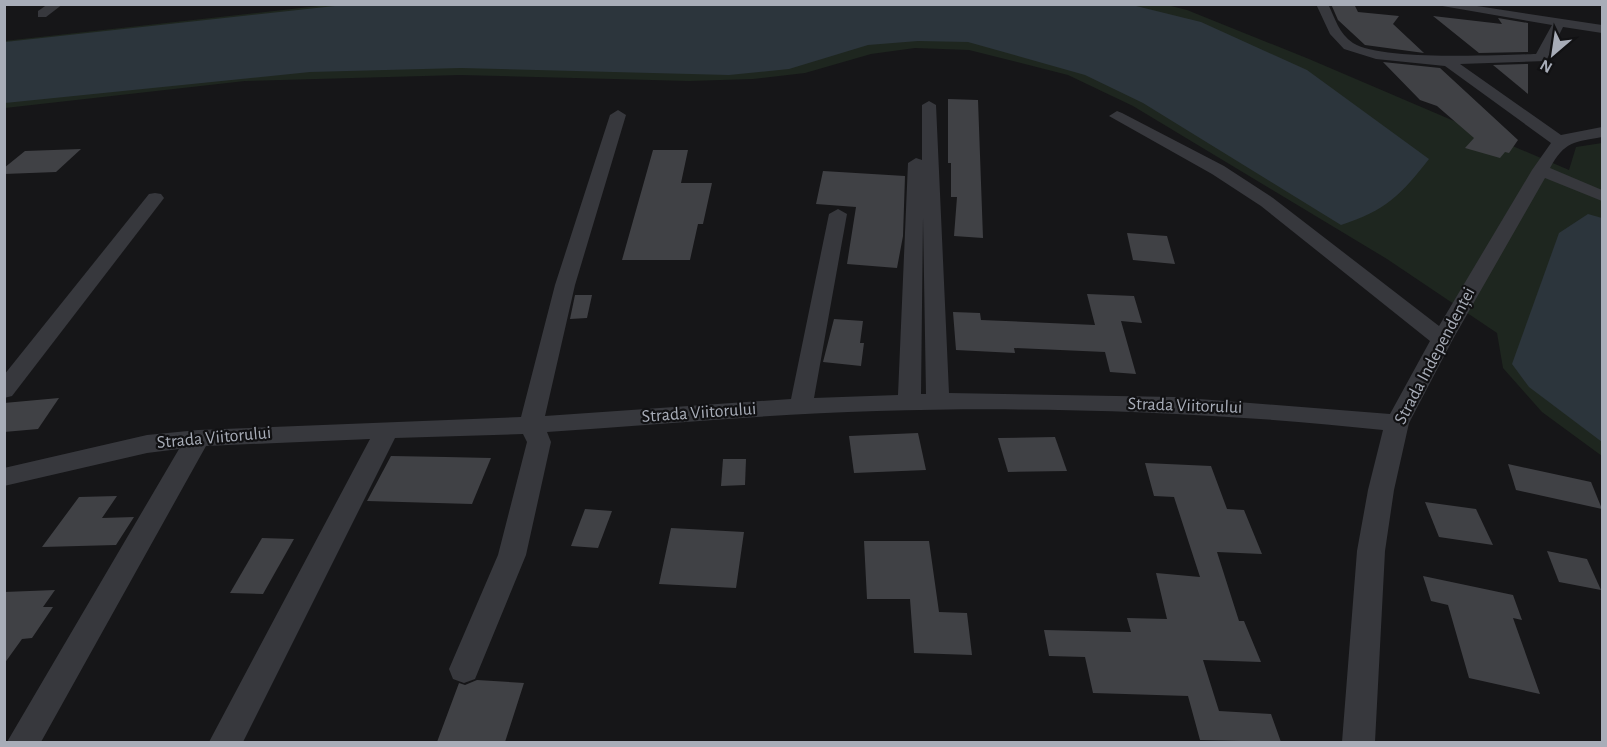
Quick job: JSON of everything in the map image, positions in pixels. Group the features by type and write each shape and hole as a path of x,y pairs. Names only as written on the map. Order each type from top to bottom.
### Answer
{"street":[{"path":"42,14 57,4"},
{"path":"1322,4 1337,36 1348,45 1374,54 1443,60 1541,58 1559,23"},
{"path":"1437,4 1602,29"},
{"path":"1443,60 1462,70 1560,142 1602,132"},
{"path":"929,105 938,402"},
{"path":"464,669 512,555 539,442 531,424 564,285 618,115"},
{"path":"1117,116 1218,170 1267,202 1442,339"},
{"name":"Strada Independenței","path":"1359,742 1371,551 1380,490 1397,423 1442,339 1540,170 1560,142"},
{"path":"909,403 916,163"},
{"path":"1540,170 1602,196"},
{"path":"4,391 155,198"},
{"path":"801,406 838,214"},
{"name":"Strada Viitorului","path":"4,477 147,444 198,438 531,424 801,406 938,402 1183,404 1287,410 1397,423"},
{"path":"226,742 387,429"},
{"path":"23,742 198,438"}],"shaded area":[{"path":"336,4 1163,4 1187,10 1309,59 1569,170 1576,147 1602,143 1602,456 1542,412 1503,368 1497,333 1387,259 1133,106 1068,75 969,50 915,48 871,54 805,73 753,79 689,81 460,75 245,81 5,108 4,41"},
{"path":"353,4 1132,5 1201,22 1307,70 1429,159 1410,183 1391,200 1369,214 1341,225 1143,103 1085,75 968,42 918,41 868,45 789,69 729,75 461,68 310,72 5,103 5,42"},
{"path":"1588,214 1602,218 1602,442 1529,387 1512,364 1559,233"}],"building":[{"path":"1331,4 1355,6 1358,12 1399,16 1393,24 1424,53 1365,45 1338,20"},
{"path":"1433,16 1502,24 1498,18 1528,23 1528,52 1479,53"},
{"path":"1383,62 1440,68 1518,140 1509,153 1505,152 1500,158 1465,148 1474,138 1437,106 1420,100"},
{"path":"1528,64 1528,94 1493,65"},
{"path":"948,99 978,100 983,238 954,236 957,197 951,197 951,163 948,163"},
{"path":"81,149 56,172 4,174 4,168 25,151"},
{"path":"653,150 688,150 681,183 712,183 703,224 698,224 690,260 622,260"},
{"path":"823,171 905,176 903,236 897,268 847,264 856,207 816,204"},
{"path":"1127,233 1167,236 1175,264 1133,260"},
{"path":"1087,294 1134,296 1142,323 1121,321 1136,374 1110,372 1105,352 1014,348 1015,353 956,350 953,312 980,313 981,320 1095,325"},
{"path":"575,295 592,295 587,318 570,319"},
{"path":"834,319 863,321 860,343 864,343 861,366 823,362"},
{"path":"59,398 38,429 4,432 4,403"},
{"path":"918,433 926,470 854,473 849,436"},
{"path":"1055,437 1067,471 1008,472 998,438"},
{"path":"391,456 491,458 472,504 367,501"},
{"path":"723,459 746,459 745,485 721,486"},
{"path":"1145,463 1211,466 1227,509 1244,510 1262,554 1217,552 1239,621 1244,621 1261,662 1203,660 1219,711 1271,714 1281,742 1200,740 1188,696 1093,693 1085,657 1049,656 1044,630 1131,632 1127,618 1167,619 1156,573 1200,577 1174,497 1154,496"},
{"path":"1508,464 1591,482 1602,509 1516,490"},
{"path":"117,496 102,518 134,517 116,545 42,547 79,497"},
{"path":"1425,502 1476,509 1493,545 1439,537"},
{"path":"585,509 612,511 598,548 571,546"},
{"path":"671,528 744,532 736,588 659,584"},
{"path":"262,538 294,539 263,594 230,593"},
{"path":"864,541 929,541 939,612 967,613 972,655 914,653 910,599 867,599"},
{"path":"1547,551 1587,559 1601,590 1559,582"},
{"path":"1423,576 1513,595 1522,620 1513,618 1540,694 1469,678 1448,605 1431,601"},
{"path":"55,590 43,607 53,607 32,638 22,639 4,664 4,592"},
{"path":"477,680 524,683 505,742 437,742 459,683 465,685"}]}
